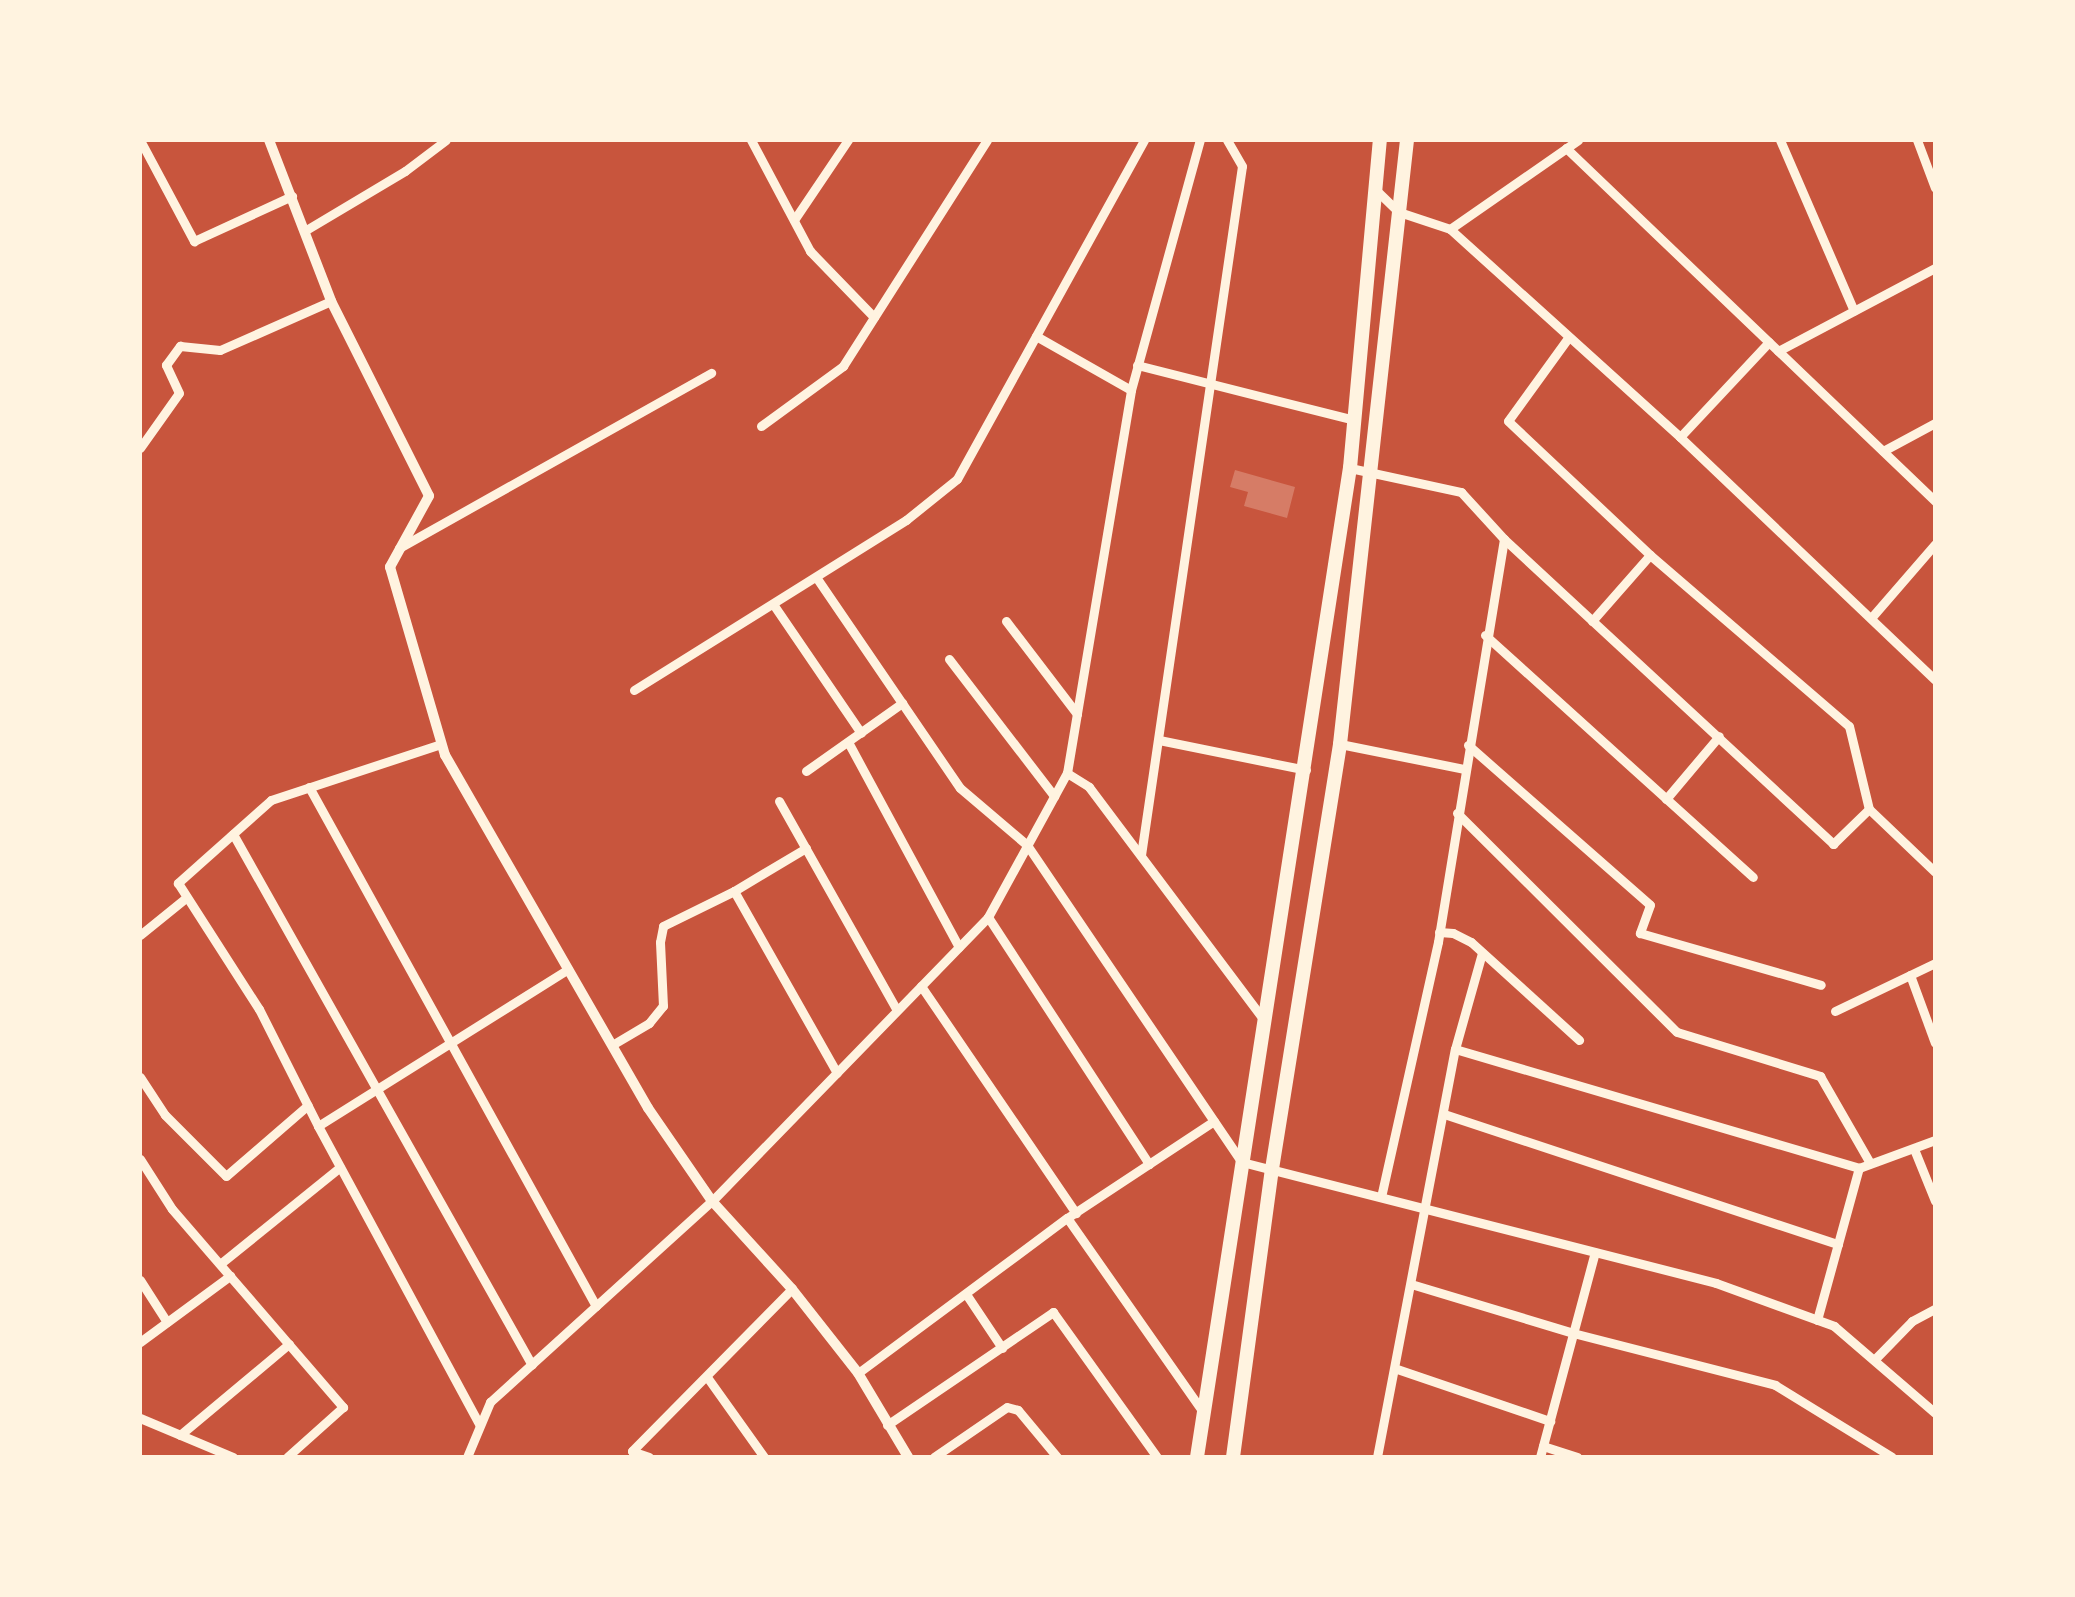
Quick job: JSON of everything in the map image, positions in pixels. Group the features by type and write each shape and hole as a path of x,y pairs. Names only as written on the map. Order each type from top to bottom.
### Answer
{"main road":[{"path":"1198,1457 1350,468 1380,140"},
{"path":"1235,1457 1272,1169 1340,744 1406,140"}],"street":[{"path":"140,140 194,241 292,196"},
{"path":"270,140 331,301 429,496 390,567 391,583 441,744 612,1045 712,1201 792,1288 858,1373 908,1457"},
{"path":"306,230 404,172 446,140"},
{"path":"751,140 810,250 874,316"},
{"path":"794,220 848,140"},
{"path":"761,426 843,366 987,140"},
{"path":"634,690 906,520 957,479 1144,140"},
{"path":"467,1457 490,1402 712,1201 988,918 1068,772 1131,390 1200,140"},
{"path":"1140,856 1242,166 1227,140"},
{"path":"1450,229 1578,140"},
{"path":"1780,140 1854,311"},
{"path":"1916,140 1935,188"},
{"path":"1566,148 1935,501"},
{"path":"1378,192 1399,212 1450,229 1680,436 1935,680"},
{"path":"1778,351 1935,268"},
{"path":"140,448 179,393 166,366 180,346 220,350 331,301"},
{"path":"1036,336 1131,390"},
{"path":"1568,338 1508,421 1650,555 1849,726 1869,809 1935,872"},
{"path":"1680,436 1769,342"},
{"path":"1137,365 1355,420"},
{"path":"397,549 711,373"},
{"path":"1883,451 1935,423"},
{"path":"1350,468 1461,492 1504,539 1833,844 1869,809"},
{"path":"1381,1197 1439,932 1485,634 1504,539"},
{"path":"1871,618 1935,544"},
{"path":"1592,622 1650,555"},
{"path":"816,576 960,788 1027,846 1242,1162 1716,1282 1834,1326 1935,1413"},
{"path":"772,604 860,732"},
{"path":"1006,621 1077,714"},
{"path":"1485,634 1753,878"},
{"path":"949,658 1054,796"},
{"path":"806,771 902,703"},
{"path":"1666,799 1719,736"},
{"path":"1159,740 1306,770"},
{"path":"848,742 958,947"},
{"path":"441,744 271,800 178,883 259,1008 318,1126 480,1424"},
{"path":"1340,744 1464,768"},
{"path":"1468,746 1650,905 1640,932 1822,985"},
{"path":"1068,772 1089,787 1264,1020"},
{"path":"309,788 596,1306"},
{"path":"779,801 897,1010"},
{"path":"1458,813 1677,1032 1820,1076 1870,1163"},
{"path":"232,834 532,1364"},
{"path":"612,1045 649,1022 662,1006 660,942 664,926 734,891 806,848"},
{"path":"734,891 837,1072"},
{"path":"140,935 187,897"},
{"path":"988,918 1148,1164"},
{"path":"1439,932 1462,936 1579,1040"},
{"path":"1380,1456 1456,1049 1482,952"},
{"path":"1835,1011 1935,963"},
{"path":"318,1126 568,969"},
{"path":"1910,975 1935,1042"},
{"path":"921,986 1203,1412"},
{"path":"1456,1049 1858,1168 1935,1140"},
{"path":"140,1076 166,1115 226,1176 308,1105"},
{"path":"1444,1114 1838,1244"},
{"path":"858,1373 1072,1216 1214,1121"},
{"path":"1914,1149 1935,1202"},
{"path":"140,1160 172,1209 343,1407 287,1457"},
{"path":"220,1264 340,1166"},
{"path":"1818,1320 1858,1168"},
{"path":"1577,1457 1542,1451 1595,1252"},
{"path":"140,1342 230,1276"},
{"path":"140,1280 168,1322"},
{"path":"1411,1284 1574,1333 1775,1384 1892,1457"},
{"path":"649,1457 632,1451 792,1288"},
{"path":"966,1294 1002,1348"},
{"path":"1874,1360 1912,1322 1935,1308"},
{"path":"887,1425 1052,1312 1157,1457"},
{"path":"180,1435 289,1344"},
{"path":"1396,1370 1550,1421"},
{"path":"707,1377 764,1457"},
{"path":"934,1457 1008,1407 1018,1410 1057,1457"},
{"path":"140,1418 234,1457"}],"building":[{"path":"1235,470 1295,487 1287,518 1244,506 1248,492 1230,487"}]}
